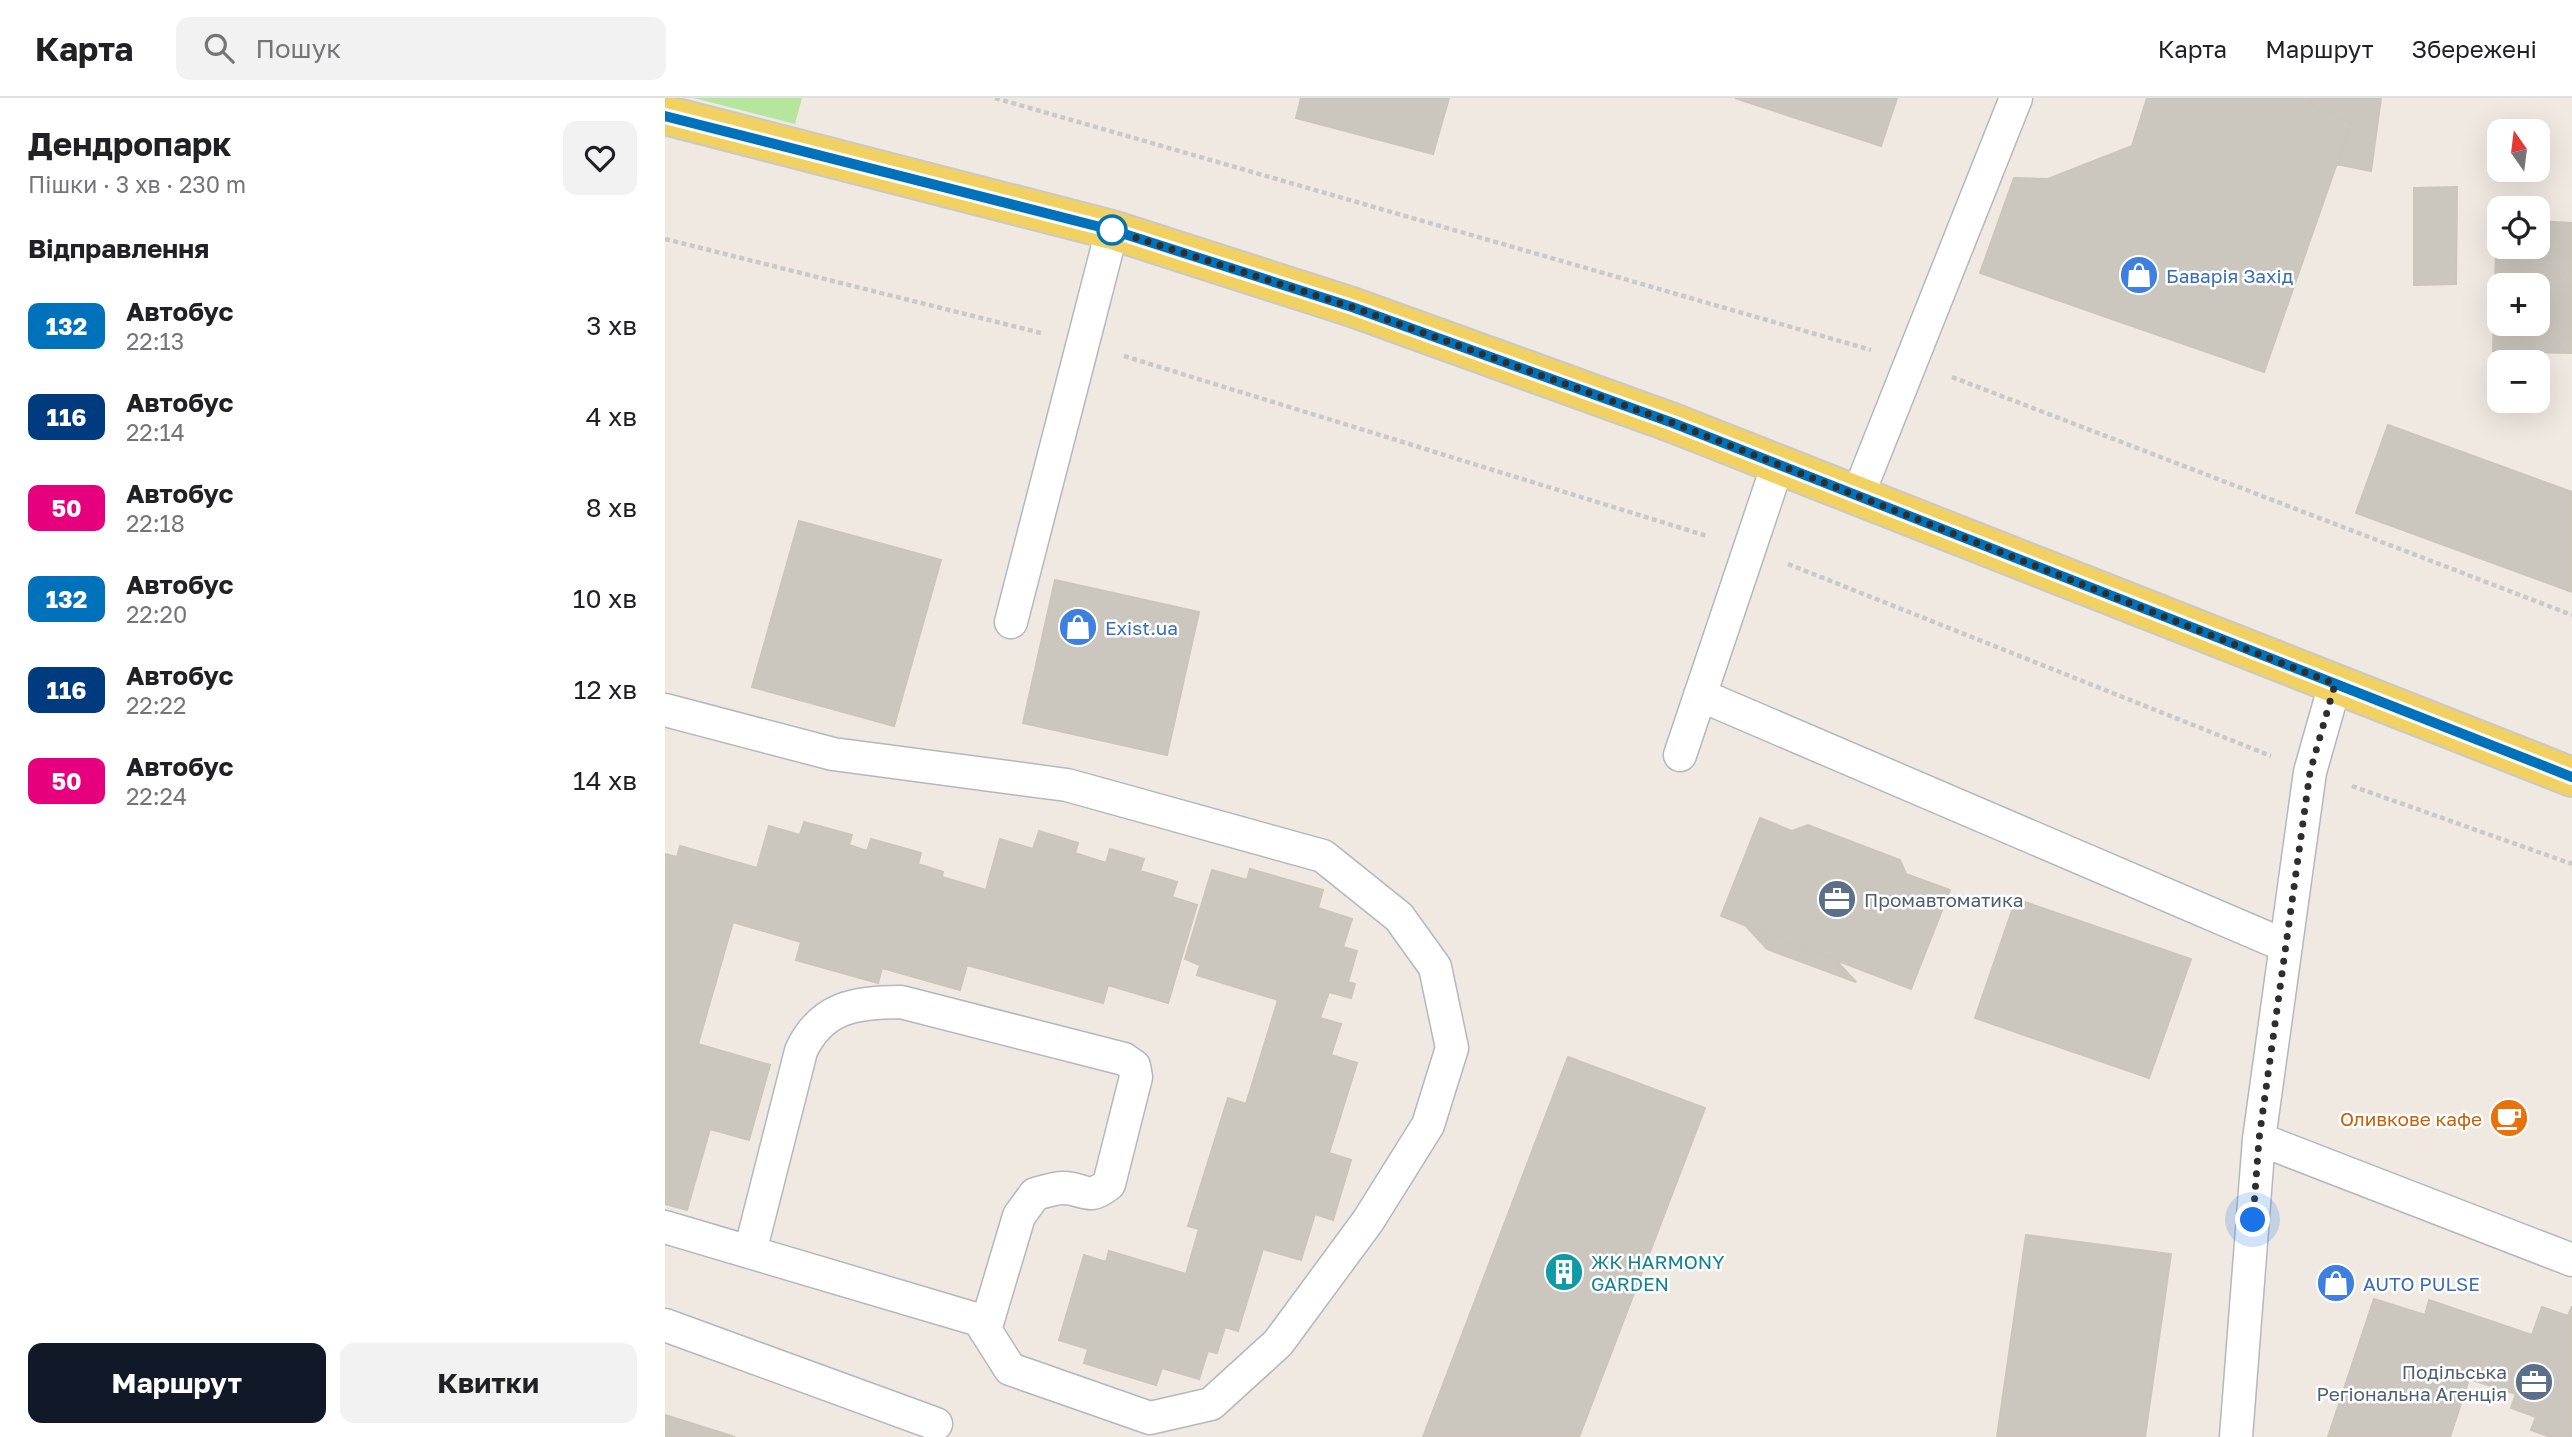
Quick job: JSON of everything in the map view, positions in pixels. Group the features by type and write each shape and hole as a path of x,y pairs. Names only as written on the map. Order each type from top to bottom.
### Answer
{"main road":[{"path":"665,117 1112,230 1352,307 1858,495 2572,777"}],"lane":[{"path":"1858,495 2016,98"},
{"path":"1011,622 1112,230"},
{"path":"1680,755 1777,464"},
{"path":"2236,1437 2259,1139 2310,772 2335,684"},
{"path":"1700,695 2286,947"},
{"path":"665,710 833,754 1067,785 1322,856 1399,917 1436,967 1452,1048 1428,1125 1369,1221 1278,1343 1211,1404 1150,1418 1010,1369 979,1321 665,1227"},
{"path":"750,1252 801,1051 812,1029 836,1012 869,1002 901,1002 1124,1059 1135,1066 1136,1077 1109,1184 1098,1194 1083,1194 1064,1188 1035,1194 1019,1216 985,1330"},
{"path":"2259,1139 2572,1260"},
{"path":"665,1325 936,1424"}],"path":[{"path":"995,98 1911,361 2572,615"},
{"path":"665,239 1083,344 1749,549 2310,772 2572,864"}],"green space":[{"path":"694,98 802,98 795,124"}],"building":[{"path":"1301,98 1449,98 1433,154 1296,118"},
{"path":"1735,98 1897,98 1881,146"},
{"path":"2147,98 2311,98 2309,104 2351,123 2264,372 1980,273 2014,178 2048,179 2132,146"},
{"path":"2311,98 2381,98 2371,171 2336,164 2351,123 2309,104"},
{"path":"2457,187 2456,284 2414,285 2414,188"},
{"path":"2550,222 2572,223 2572,353 2550,352 2550,350 2493,350 2493,336 2550,336 2550,273 2495,273 2496,259 2550,259"},
{"path":"2388,425 2572,492 2572,592 2356,513"},
{"path":"799,521 941,560 894,726 752,687"},
{"path":"1055,580 1199,612 1167,755 1023,723"},
{"path":"1760,818 1792,831 1808,825 1900,860 1906,874 1950,890 1911,989 1721,916"},
{"path":"804,822 852,835 849,845 867,851 871,839 921,853 918,864 943,872 942,877 986,890 1000,839 1033,849 1039,831 1078,843 1075,853 1106,863 1110,849 1144,859 1140,871 1177,882 1172,897 1197,905 1168,1003 1108,985 1103,1003 967,965 960,990 882,968 878,983 796,960 801,942 733,922 698,1044 770,1065 749,1140 710,1129 687,1210 665,1204 665,854 677,857 680,846 757,868 769,826 800,835"},
{"path":"1250,869 1323,890 1318,908 1352,919 1343,947 1357,951 1348,982 1355,984 1351,998 1329,992 1320,1018 1341,1024 1331,1055 1357,1063 1329,1153 1351,1160 1333,1220 1315,1214 1301,1260 1263,1249 1238,1331 1225,1327 1217,1353 1208,1351 1199,1379 1162,1368 1156,1385 1084,1363 1088,1349 1059,1340 1084,1255 1106,1262 1109,1251 1186,1274 1199,1229 1188,1226 1228,1098 1246,1104 1278,1000 1197,975 1200,965 1185,959 1212,870 1247,880"},
{"path":"2016,899 2191,959 2149,1078 1975,1018"},
{"path":"1746,926 1835,959 1856,982 1767,949"},
{"name":"ЖК HARMONY GARDEN","path":"1568,1057 1705,1108 1579,1437 1423,1437"},
{"path":"2026,1235 2171,1254 2145,1437 1997,1437"},
{"path":"2374,1299 2425,1315 2429,1300 2532,1335 2542,1307 2568,1316 2572,1306 2572,1437 2551,1437 2531,1430 2536,1417 2511,1408 2516,1394 2469,1379 2450,1437 2328,1437"},
{"path":"665,1415 735,1437 665,1437"}],"bus line":[{"name":"132","path":"665,116 1112,230 1352,307 1673,423 2572,777"}],"place":[{"name":"Баварія Захід","path":"2139,275"},
{"name":"Exist.ua","path":"1078,627"},
{"name":"Промавтоматика","path":"1837,899"},
{"name":"Оливкове кафе","path":"2509,1118"},
{"name":"ЖК HARMONY GARDEN","path":"1564,1272"},
{"name":"AUTO PULSE","path":"2336,1283"},
{"name":"Подільська Регіональна Агенція","path":"2534,1382"}],"route":[{"path":"1112,230 1352,307 1673,423 2335,684 2310,772 2259,1139 2253,1220"}]}
